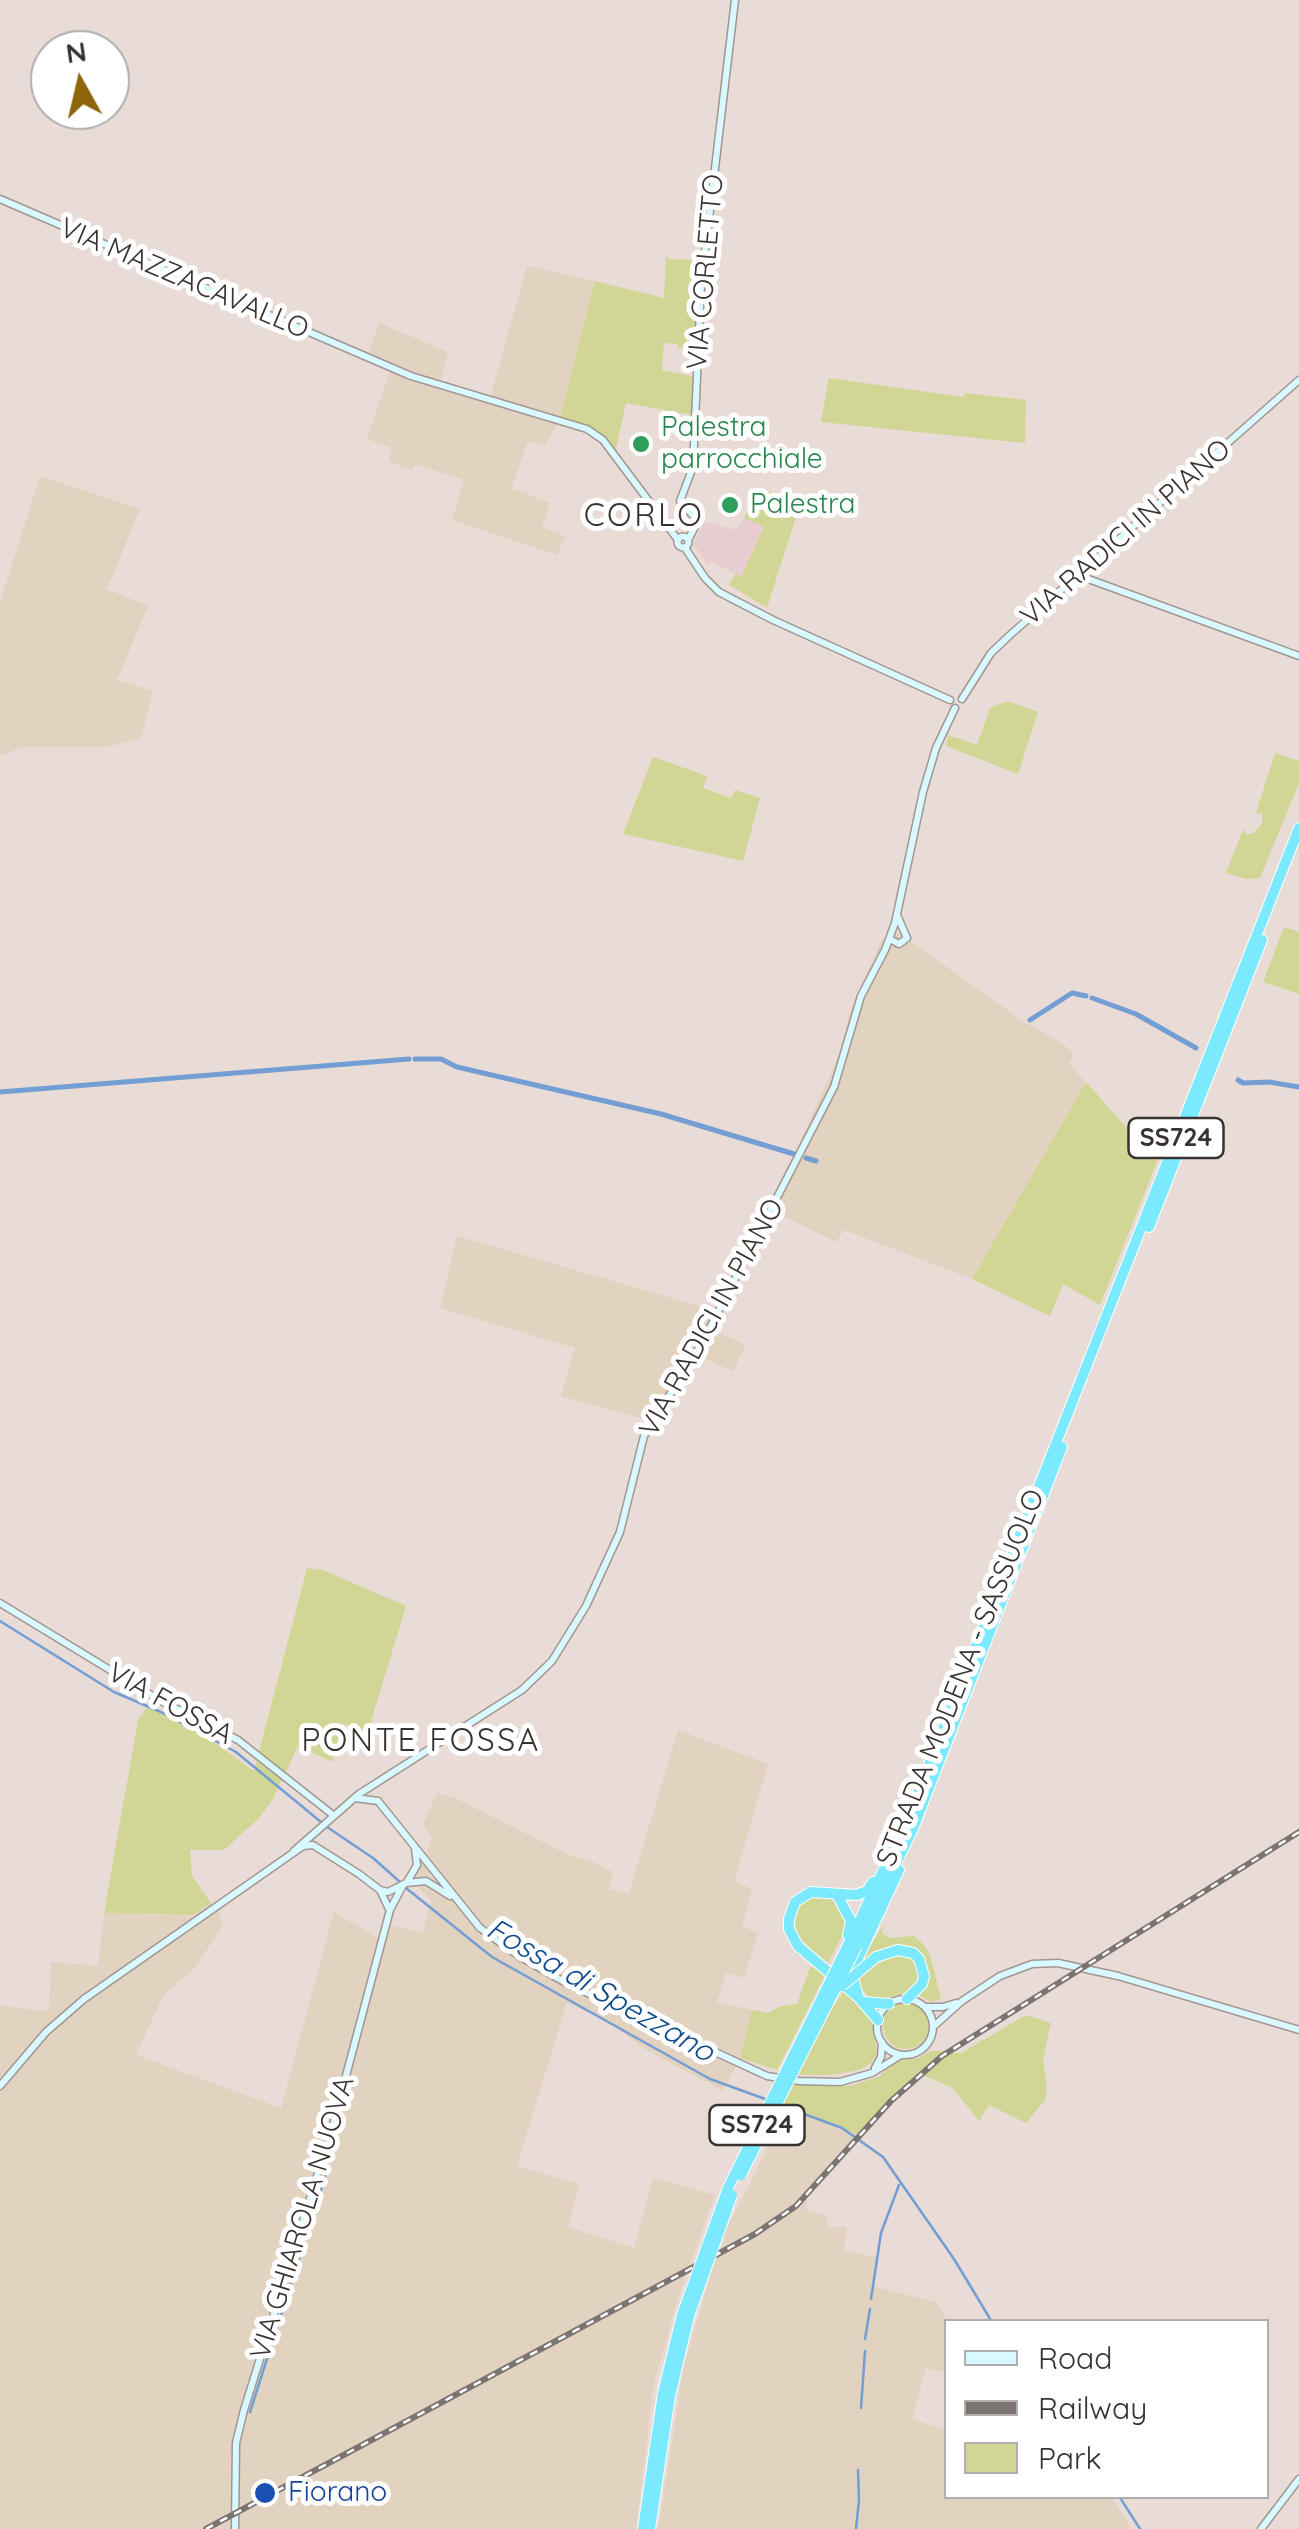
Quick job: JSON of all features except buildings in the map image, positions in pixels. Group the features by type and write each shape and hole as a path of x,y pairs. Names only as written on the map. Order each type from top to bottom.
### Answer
{"highway":[{"name":"STRADA MODENA - SASSUOLO","path":"685,2316 734,2191 829,2002 920,1788 1299,828"},
{"name":"STRADA MODENA - SASSUOLO","path":"646,2529 662,2393 728,2188 837,1966 914,1826 1299,846"},
{"path":"861,2000 852,1977 854,1967 892,1888 914,1826"},
{"path":"878,2020 861,2000 798,1946 789,1929 791,1910 803,1896 819,1891 856,1895 866,1891 886,1866"},
{"path":"837,1895 851,1921 851,1943"},
{"path":"829,2002 851,1976 892,1950 905,1950 919,1959 922,1984 907,1999"},
{"path":"861,2000 889,2004"}],"street":[{"name":"VIA CORLETTO","path":"689,540 698,518 680,502 693,467 700,286 735,0"},
{"name":"VIA MAZZACAVALLO","path":"0,199 430,383 594,432 678,540 689,540"},
{"name":"VIA RADICI IN PIANO","path":"0,2086 46,2032 84,1999 294,1851 353,1799 522,1690 547,1668 586,1606 620,1532 644,1436 702,1343 834,1086 862,996 897,914 936,748 955,701 991,653 1299,380"},
{"path":"689,540 705,578 720,592 773,620 955,701"},
{"path":"1080,576 1299,656"},
{"path":"897,914 905,929"},
{"path":"896,944 890,933 896,926 905,929"},
{"name":"VIA RADICI IN PIANO","path":"882,956 906,940 905,929"},
{"name":"VIA FOSSA","path":"0,1603 161,1701 238,1740 323,1825"},
{"path":"389,1776 376,1790 378,1801 455,1900 488,1935 544,1970 757,2072 819,2082 840,2082 872,2073 900,2055 922,2050 931,2039 934,2026 962,2001 1011,1971 1032,1964 1058,1962 1118,1976 1299,2030"},
{"path":"353,1799 378,1801"},
{"path":"323,1825 318,1840 328,1853"},
{"path":"294,1851 310,1844 328,1853 380,1890 390,1910"},
{"path":"404,1885 417,1865 415,1848"},
{"path":"380,1890 431,1882 455,1900"},
{"name":"VIA GHIAROLA NUOVA","path":"235,2529 234,2474 244,2410 333,2125 390,1910 404,1885"},
{"path":"872,2073 881,2057 878,2020 889,2004 907,1999 925,2007 943,2007 962,2001"},
{"path":"925,2007 934,2026"},
{"path":"882,2042 900,2055"},
{"path":"1261,2529 1299,2478"}],"shaded area":[{"path":"527,266 595,281 562,416 545,445 528,442 511,488 550,503 542,527 565,536 557,555 452,520 464,480 415,464 411,470 388,461 392,448 367,439 390,371 366,360 379,323 448,352 440,383 490,398"},
{"path":"40,476 140,509 107,589 148,606 117,680 153,691 141,738 108,747 24,747 0,755 0,603"},
{"path":"744,518 764,526 741,576 708,564 693,544 704,522 737,530"},
{"path":"899,933 1024,1022 1062,1043 1074,1054 1069,1064 1086,1082 972,1279 844,1230 836,1242 769,1209 838,1058 851,1008 882,939"},
{"path":"457,1236 724,1313 715,1331 746,1345 733,1371 699,1356 654,1422 561,1396 575,1348 440,1308"},
{"path":"678,1730 768,1764 734,1881 752,1889 742,1926 758,1933 744,1978 726,1973 717,2002 752,2010 743,2052 723,2091 641,2047 612,2024 567,2002 517,2166 579,2184 568,2227 634,2248 653,2178 715,2195 677,2301 654,2384 636,2529 0,2529 0,2006 49,2011 51,1962 98,1966 104,1913 193,1916 211,1903 219,1912 222,1927 194,1969 164,1994 136,2055 281,2108 334,1912 383,1941 388,1925 423,1932 431,1900 414,1884 432,1838 423,1825 437,1793 613,1872 609,1889 629,1893"},
{"path":"788,2107 862,2136 806,2192 807,2210 826,2215 828,2227 847,2227 844,2251 876,2257 875,2287 936,2302 946,2319 944,2372 926,2368 912,2419 944,2429 944,2499 1113,2499 1131,2529 658,2529 684,2366 712,2270 726,2237 718,2246"}],"green space":[{"path":"666,256 697,260 695,344 685,344 680,349 677,344 664,343 662,370 701,378 700,406 696,405 692,415 626,403 614,457 596,431 560,420 595,281 664,298"},
{"path":"829,378 963,397 965,393 1026,400 1025,443 821,422"},
{"path":"758,489 801,501 767,608 729,585 735,574 741,576 764,527 744,518"},
{"path":"1008,701 1038,712 1018,774 946,746 948,735 977,745 990,708"},
{"path":"1275,753 1299,761 1299,783 1260,878 1226,873 1243,829 1252,834 1262,824 1262,814 1256,813"},
{"path":"653,757 707,776 703,788 731,798 735,790 760,798 743,861 623,834"},
{"path":"1284,927 1299,932 1299,994 1263,982"},
{"path":"1086,1082 1158,1159 1100,1305 1063,1284 1050,1316 972,1279"},
{"path":"307,1568 323,1570 406,1606 368,1731 342,1724 332,1762 298,1746 273,1799 259,1818 224,1850 190,1850 192,1876 211,1903 193,1915 104,1913 138,1720 148,1706 205,1736 254,1771"},
{"path":"811,1897 834,1898 840,1903 847,1926 828,1963 803,1942 796,1930 795,1915 800,1904"},
{"path":"885,1923 882,1933 889,1938 914,1936 924,1945 941,1999 931,2002 919,1995 928,1980 928,1968 922,1955 911,1947 880,1950 859,1964"},
{"path":"895,1953 914,1958 920,1977 907,1992 875,2002 859,1987 857,1976"},
{"path":"810,1967 826,1973 777,2070 740,2058 752,2010 768,2013 797,2004"},
{"path":"844,1991 872,2020 877,2053 860,2070 796,2075 832,2008"},
{"path":"906,2003 923,2009 929,2026 923,2043 906,2049 889,2043 883,2026 889,2009"},
{"path":"1026,2015 1051,2023 1043,2060 1045,2100 1026,2123 989,2105 979,2121 953,2088 922,2075 948,2053 961,2053"},
{"path":"930,2051 946,2051 891,2098 859,2135 783,2104 792,2084 851,2086 880,2076 895,2061 919,2058"}],"waterway":[{"path":"1030,1020 1072,993 1086,996"},
{"path":"1092,998 1136,1014 1196,1048"},
{"path":"0,1092 409,1059"},
{"path":"415,1059 441,1059 457,1067 661,1114 794,1154"},
{"path":"1238,1080 1299,1087"},
{"path":"806,1158 816,1161"},
{"name":"Fossa di Spezzano","path":"0,1621 114,1692 236,1752 321,1822"},
{"name":"Fossa di Spezzano","path":"327,1827 400,1882"},
{"name":"Fossa di Spezzano","path":"406,1888 492,1957 710,2079 768,2100"},
{"name":"Fossa di Spezzano","path":"780,2105 842,2128 883,2157 990,2319"},
{"path":"310,2225 328,2167"},
{"path":"871,2299 881,2233 899,2185"},
{"path":"250,2412 300,2255"},
{"path":"865,2339 870,2309"},
{"path":"861,2408 865,2351"},
{"path":"856,2529 858,2470"},
{"name":"Fossa di Spezzano","path":"1121,2499 1140,2529"}],"railway":[{"path":"206,2529 755,2234 796,2206 891,2101 942,2056 1299,1832"}],"place":[{"name":"Palestra parrocchiale","path":"641,444"},
{"name":"Palestra","path":"730,505"},
{"name":"Fiorano","path":"265,2493"}],"district":[{"name":"CORLO","path":"644,516"},
{"name":"PONTE FOSSA","path":"421,1741"}]}
